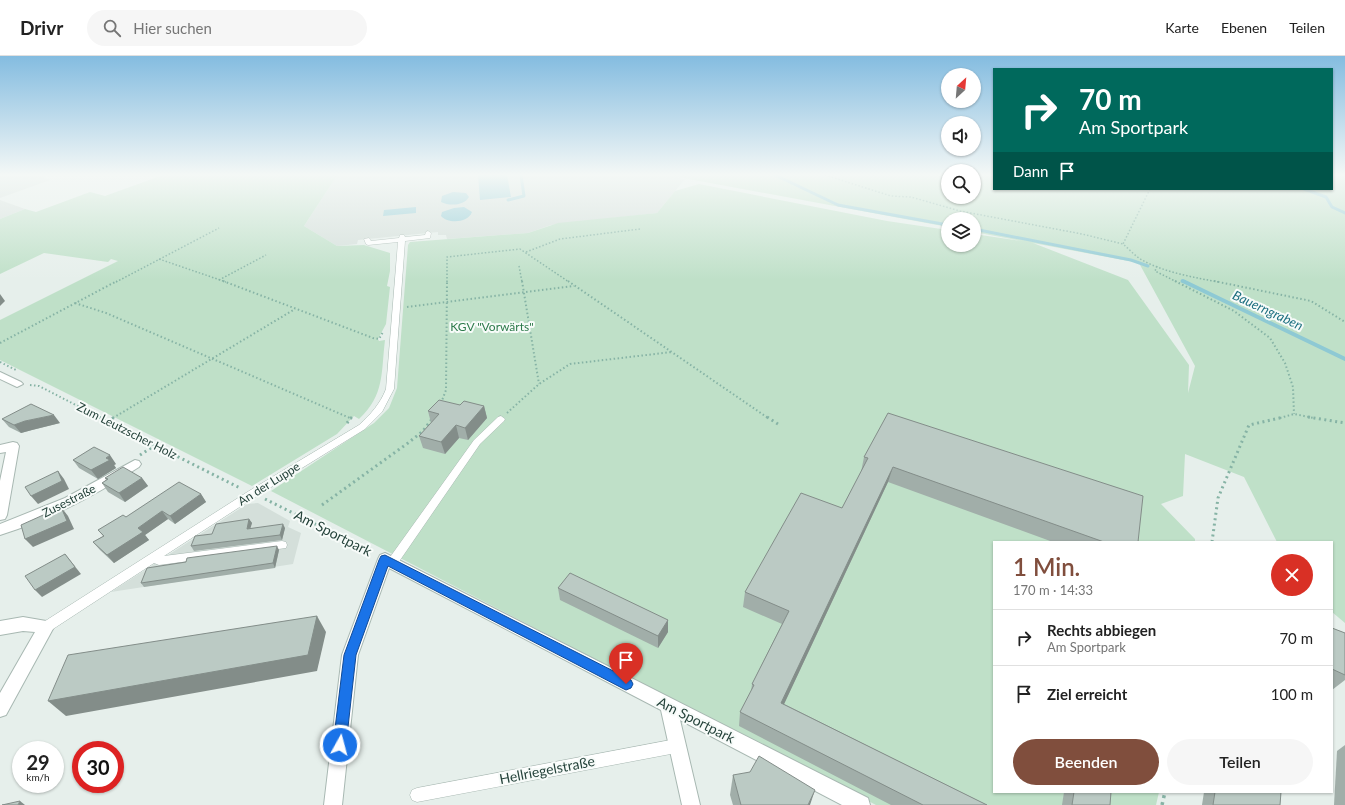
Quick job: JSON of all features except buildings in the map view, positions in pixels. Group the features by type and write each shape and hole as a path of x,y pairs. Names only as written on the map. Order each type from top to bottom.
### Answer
{"street":[{"path":"0,375 17,384"},
{"path":"0,449 13,446 0,515"},
{"name":"Zusestraße","path":"0,530 39,516 83,495 135,461"},
{"path":"333,805 350,655 389,561"},
{"name":"Am Sportpark","path":"389,561 861,805"},
{"path":"0,628 23,624 46,627 0,709"},
{"path":"668,705 690,805"}],"lane":[{"path":"367,239 368,242 428,237 428,233"},
{"name":"An der Luppe","path":"46,627 252,494 362,427 381,408 390,389 402,238"},
{"path":"389,561 477,442 501,419"},
{"path":"154,558 159,560 282,545"},
{"name":"Hellriegelstraße","path":"417,794 676,746"}],"path":[{"path":"959,210 1082,234 1122,244 1142,260 1188,276 1311,300 1345,322"},
{"path":"1122,244 1139,210"},
{"path":"0,343 219,228"},
{"path":"525,252 560,239 640,229"},
{"path":"448,406 441,404 446,390 447,257 520,249 778,424"},
{"path":"218,280 266,255"},
{"path":"160,259 180,265 378,339 385,329"},
{"path":"519,266 539,384"},
{"path":"1157,266 1155,271 1234,310 1270,338 1285,363 1293,387 1294,414"},
{"path":"396,309 575,286"},
{"path":"75,304 106,314 213,358 351,418 346,424"},
{"path":"106,421 296,309"},
{"path":"501,419 539,384 570,364 672,352"},
{"path":"0,362 16,370"},
{"name":"Zum Leutzscher Holz","path":"17,384 39,386 252,494"},
{"path":"1212,541 1218,498 1249,425 1294,414 1345,423"},
{"path":"322,505 408,443 423,431 434,416"},
{"path":"135,461 155,445"},
{"name":"Am Sportpark","path":"252,494 270,500 389,561"},
{"path":"1162,805 1165,793"}],"shaded area":[{"path":"0,210 23,210 0,219"},
{"path":"314,210 660,210 657,213 551,225 528,233 447,239 446,235 438,235 438,232 358,240 357,244 337,246 304,226"},
{"path":"258,503 290,521 288,527 301,533 293,564 111,592 247,504"}],"green space":[{"path":"23,210 36,212 42,210 314,210 304,226 337,246 364,245 390,253 390,271 387,286 390,287 386,324 378,339 379,341 385,340 382,373 378,392 367,410 359,419 354,416 337,434 252,486 0,360 0,320 118,261 111,259 108,262 44,253 0,274 0,219"},
{"name":"KGV \"Vorwärts\"","path":"659,210 831,210 887,221 941,229 941,252 981,252 981,235 1022,241 981,233 981,212 941,212 941,226 856,210 1345,210 1345,623 1333,613 1333,541 1276,541 1244,477 1185,454 1183,496 1161,504 1195,539 1195,541 993,541 993,793 1159,793 1156,805 876,805 271,491 374,423 389,408 397,388 408,245 410,242 528,233 558,223 657,213","holes":["1033,243 1139,263 1195,366 1188,393 1189,365 1128,280"]}],"water":[{"path":"384,210 416,210 416,213 383,216"},
{"path":"448,210 469,210 472,212 470,216 462,220 453,221 444,219 441,216 442,212"}],"waterway":[{"name":"Bauerngraben","path":"865,210 941,224"},
{"path":"1338,210 1345,213"},
{"name":"Bauerngraben","path":"981,230 1131,260 1148,266"},
{"name":"Bauerngraben","path":"1183,281 1345,359"}],"route":[{"path":"340,745 350,655 385,560 626,684"}]}
